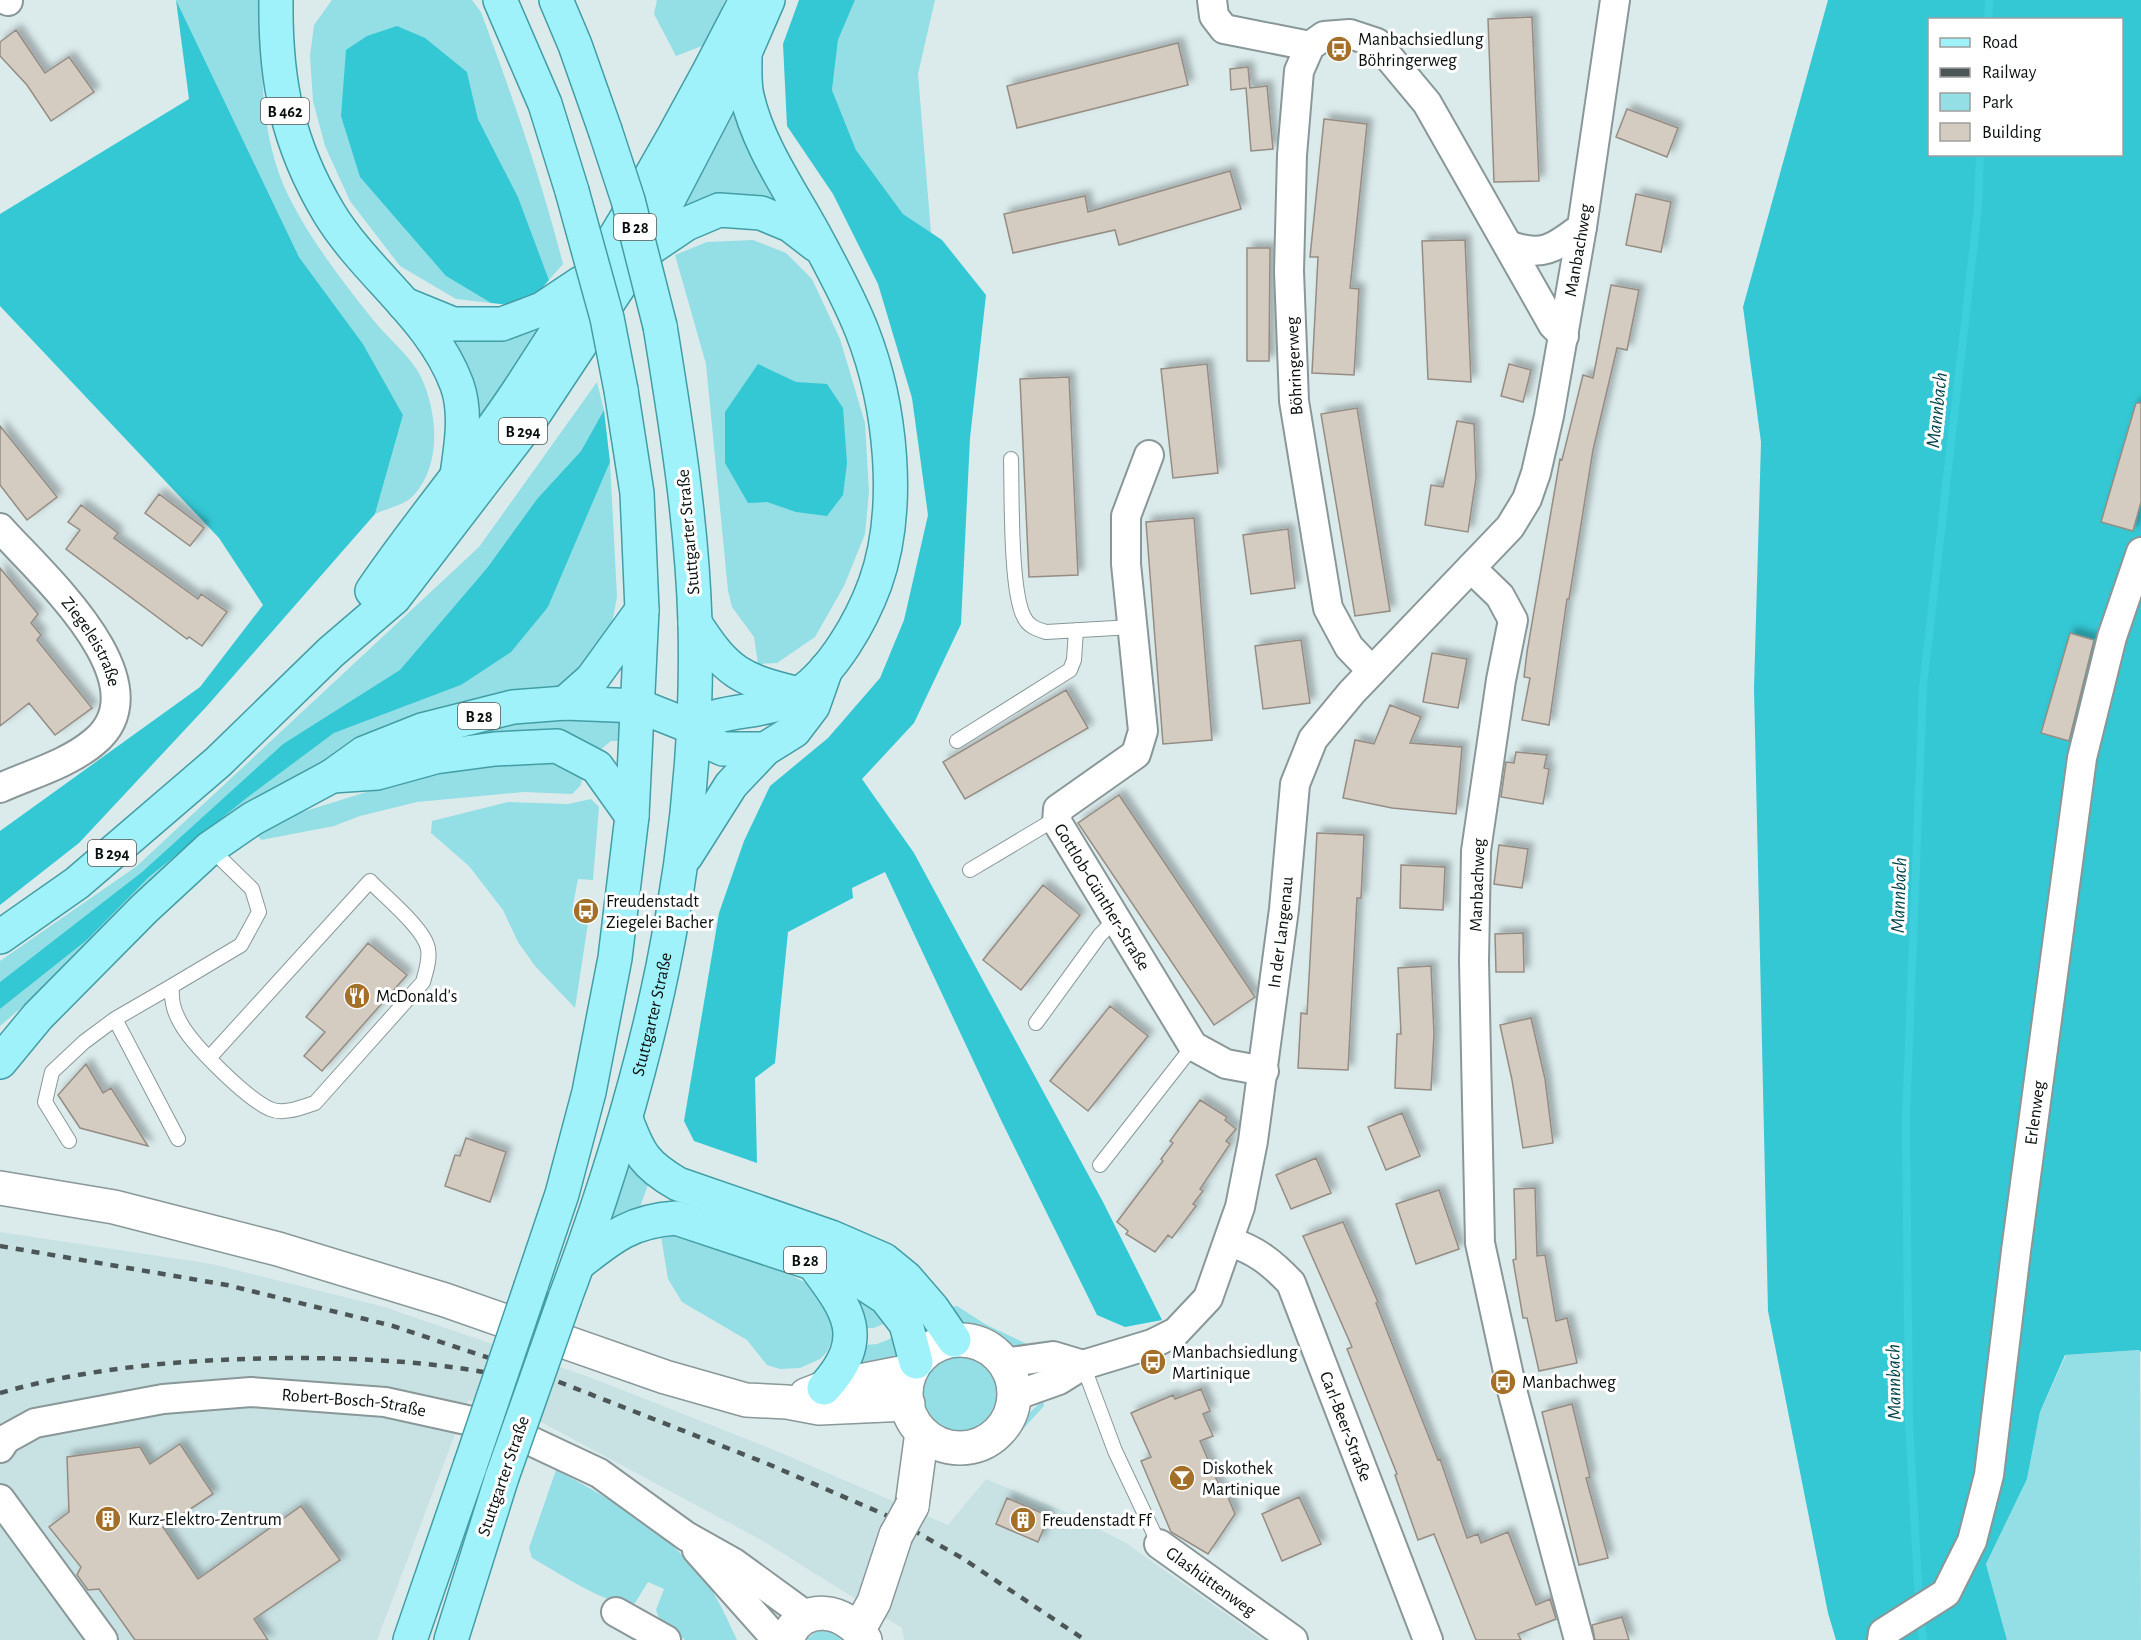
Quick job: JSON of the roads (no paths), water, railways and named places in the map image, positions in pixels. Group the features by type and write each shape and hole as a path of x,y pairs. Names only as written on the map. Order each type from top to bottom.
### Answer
{"main road":[{"name":"B 462","path":"276,0 276,53 283,102 303,161 330,214 365,262 403,304 453,324 502,324 542,309 590,278"},
{"name":"Stuttgarter Straße","path":"410,1640 562,1194 589,1092 615,958 632,816 639,706 642,610 637,493 607,318 572,191 545,105 500,0"},
{"name":"Stuttgarter Straße","path":"450,1640 502,1477 578,1264 626,1119 665,961 681,866 692,727 695,623 686,488 660,326 628,201 575,45 556,0"},
{"name":"B 294","path":"331,652 376,585 456,480 517,393 658,166 746,0"},
{"name":"B 294","path":"0,937 77,883 218,762 331,652 394,598 443,538 529,422 639,256 745,53 768,0"},
{"path":"681,866 731,785 765,749 795,731 813,706 826,669 869,601 885,555 891,490 883,405 862,331 823,251 755,127 746,94 745,53"},
{"path":"639,256 686,224 718,210 761,213 790,225 823,251"},
{"path":"403,304 440,351 458,386 463,432 456,480"},
{"path":"565,702 592,678 642,610"},
{"path":"695,623 715,655 736,674 799,694"},
{"path":"692,727 707,717 771,707 799,694 826,669"},
{"name":"B 28","path":"0,1087 4,1058 38,1016 144,909 210,848 252,819 332,776 364,753 422,730 513,707 565,702 639,706"},
{"path":"639,706 692,727 706,741 723,749 765,749"},
{"name":"B 28","path":"332,776 377,773 435,757 495,749 556,746 597,767 632,816"},
{"name":"B 28","path":"626,1119 638,1152 659,1173 678,1184 831,1237 884,1260 906,1278 932,1308 954,1340"},
{"name":"B 28","path":"578,1264 611,1238 635,1225 649,1220 676,1218 854,1277 886,1298 906,1324 914,1367"},
{"path":"813,1263 844,1305 852,1337 841,1369 825,1388"}],"street":[{"path":"1212,0 1214,16 1224,29 1310,46 1324,36 1350,34 1377,43 1427,103 1553,325 1564,336"},
{"name":"Manbachweg","path":"1527,499 1536,474 1564,336 1616,0"},
{"name":"Böhringerweg","path":"1310,46 1299,71 1292,155 1289,271 1294,401 1328,608 1349,647 1372,671"},
{"path":"1508,245 1529,253 1556,248 1582,227"},
{"name":"Gottlob-Günther-Straße","path":"1149,455 1126,516 1126,564 1143,731 1136,754 1058,809 1057,822 1118,918 1193,1046"},
{"name":"In der Langenau","path":"1014,1396 1059,1380 1083,1365 1152,1344 1176,1332 1208,1298 1230,1242 1242,1196 1264,1071 1295,784 1313,739 1372,671 1510,527 1527,499"},
{"name":"Ziegeleistraße","path":"0,528 80,617 105,654 116,692 113,718 96,741 77,754 0,788"},
{"name":"Erlenweg","path":"1882,1640 1883,1633 1903,1618 1946,1593 1972,1541 1989,1475 2016,1251 2082,758 2112,637 2141,552"},
{"name":"Manbachweg","path":"1471,568 1500,596 1513,620 1501,680 1476,851 1474,961 1480,1243 1512,1390 1579,1640"},
{"path":"1193,1046 1226,1064 1264,1071"},
{"path":"0,1188 114,1207 278,1249 445,1300 665,1377 746,1400 787,1402 819,1408 915,1418 937,1442 955,1448 979,1444 1000,1430 1012,1409 1014,1396 1012,1379 1004,1363 982,1345 954,1340 926,1352 914,1367 908,1382 915,1418 912,1506"},
{"name":"Carl-Beer-Straße","path":"1230,1242 1248,1247 1269,1260 1291,1283 1428,1640"},
{"path":"1004,1363 1053,1356 1083,1365"},
{"path":"787,1402 825,1388 914,1367"},
{"name":"Robert-Bosch-Straße","path":"0,1448 6,1439 34,1423 163,1399 251,1392 385,1402 503,1428 599,1473 686,1536 840,1619"},
{"path":"840,1619 896,1535 912,1506 955,1448"},
{"path":"0,1499 103,1640"},
{"name":"Robert-Bosch-Straße","path":"686,1536 777,1640"},
{"name":"Glashüttenweg","path":"1159,1544 1293,1640"},
{"path":"616,1612 666,1640"}],"lane":[{"path":"1011,459 1017,596 1025,620 1034,628 1046,632 1132,627"},
{"path":"957,741 1070,670 1074,660 1076,630"},
{"path":"970,870 1047,824 1057,822"},
{"path":"69,1141 45,1102 52,1072 84,1042 115,1019 242,945 258,912 252,889 210,848"},
{"path":"172,986 171,1001 181,1024 210,1057 242,1090 272,1110 292,1111 315,1103 423,982 428,962 428,948 423,935 370,881 210,1057"},
{"path":"1036,1023 1100,935 1118,918"},
{"path":"115,1019 178,1139"},
{"path":"1100,1165 1193,1046"},
{"path":"1083,1365 1116,1451 1159,1544"}],"waterway":[{"name":"Mannbach","path":"1988,18 1989,0"},
{"name":"Mannbach","path":"1919,1603 1909,1421 1906,1118 1923,687 1978,208 1980,156"},
{"name":"Mannbach","path":"1920,1618 1923,1640"}],"railway":[{"path":"0,1246 227,1285 393,1326 549,1378 768,1464 888,1516 962,1558 1085,1640"},
{"path":"0,1393 107,1370 180,1362 290,1358 356,1359 422,1364 488,1373 552,1388"}],"place":[{"name":"Manbachsiedlung Böhringerweg","path":"1339,49"},
{"name":"Freudenstadt Ziegelei Bacher","path":"586,911"},
{"name":"McDonald's","path":"357,996"},
{"name":"Manbachsiedlung Martinique","path":"1153,1362"},
{"name":"Manbachweg","path":"1503,1382"},
{"name":"Diskothek Martinique","path":"1182,1478"},
{"name":"Kurz-Elektro-Zentrum","path":"108,1519"},
{"name":"Freudenstadt Ff","path":"1023,1520"}]}
